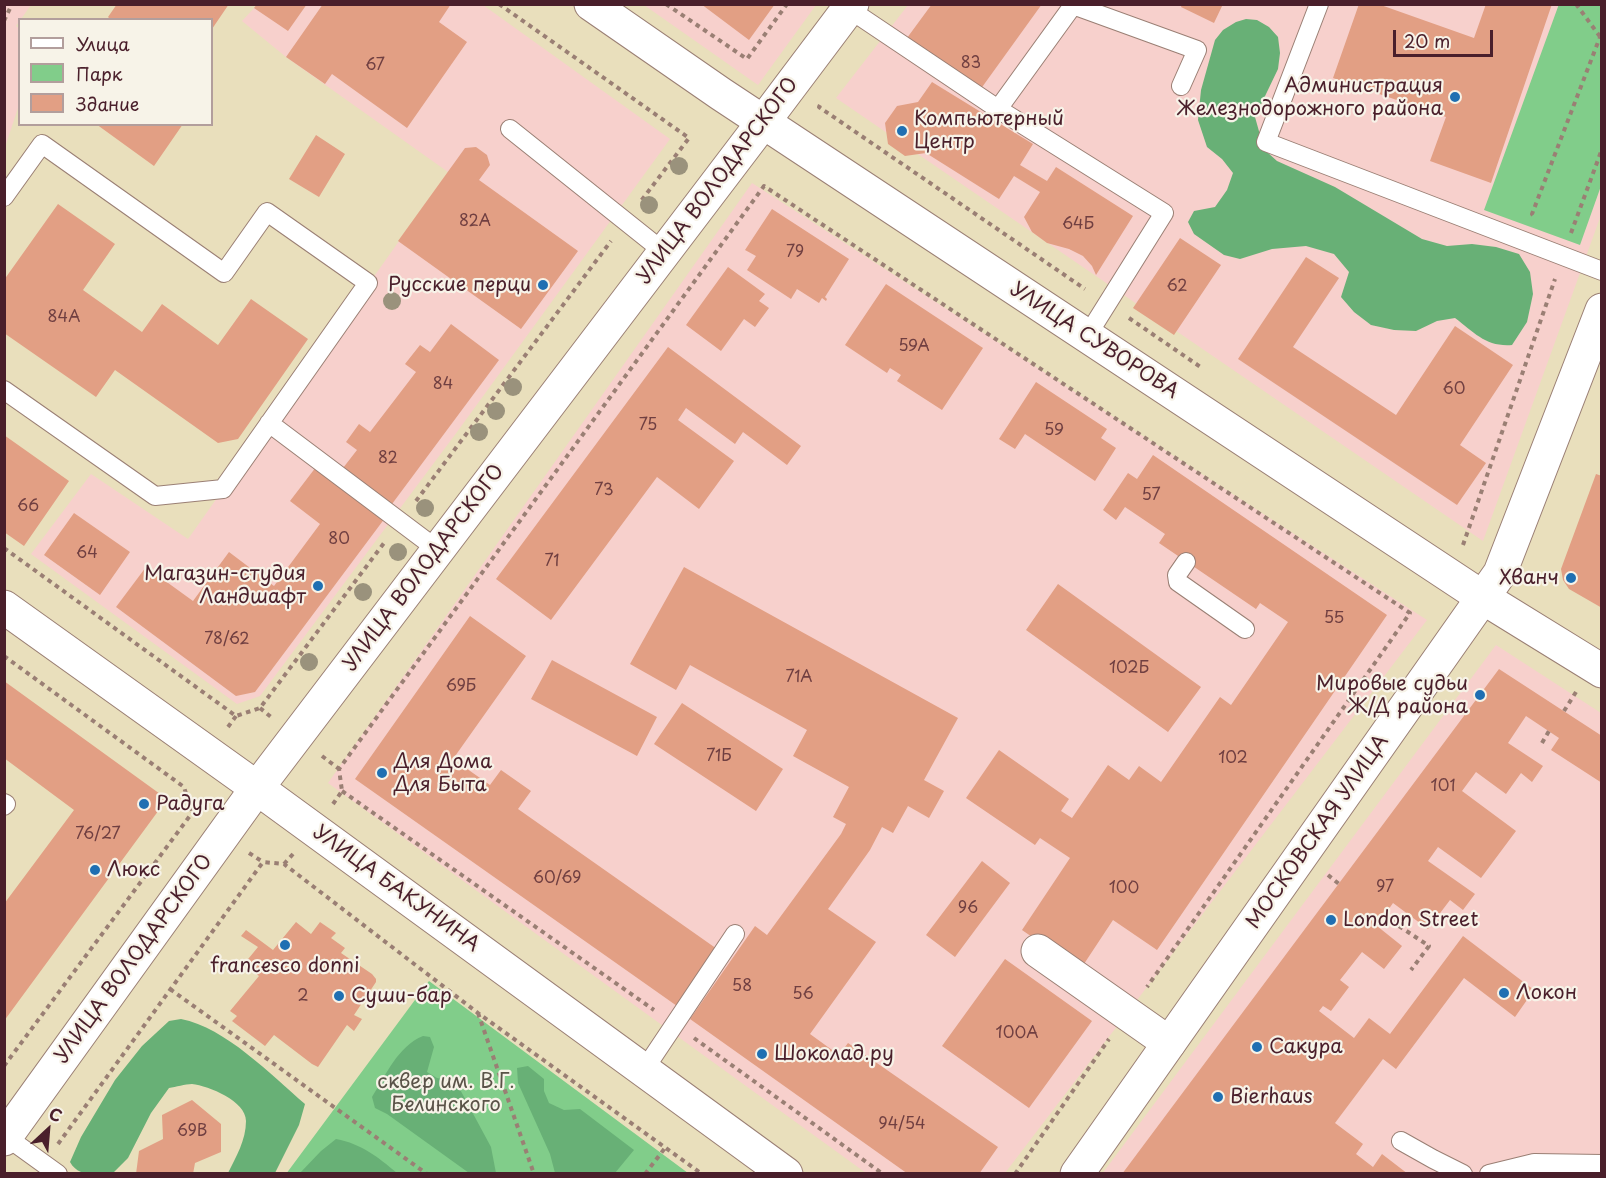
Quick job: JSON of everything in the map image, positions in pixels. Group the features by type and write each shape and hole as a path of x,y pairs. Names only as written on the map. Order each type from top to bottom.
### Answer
{"main road":[{"name":"УЛИЦА СУВОРОВА","path":"591,4 721,94 1482,597 1590,680"},
{"name":"УЛИЦА ВОЛОДАРСКОГО","path":"5,1137 257,788 850,7"},
{"name":"МОСКОВСКАЯ УЛИЦА","path":"1077,1173 1500,573 1602,310"},
{"name":"УЛИЦА БАКУНИНА","path":"4,607 786,1173"},
{"path":"1038,951 1169,1043"}],"lane":[{"path":"1319,4 1266,142 1602,271"},
{"path":"998,109 1073,5 1197,50 1181,86"},
{"path":"850,7 998,109 1164,213 1087,336"},
{"path":"510,129 664,252"},
{"path":"4,197 42,144 224,273 267,212 368,283 223,489 155,496 4,390"},
{"path":"269,423 438,550"},
{"path":"1186,562 1177,575 1178,582 1245,628"},
{"path":"644,1070 735,934"},
{"path":"5,1137 51,1168"},
{"path":"1401,1141 1463,1173"},
{"path":"1489,1173 1534,1163 1602,1164"}],"path":[{"path":"4,21 12,4"},
{"path":"4,548 236,716 260,708 689,138 499,4"},
{"path":"666,4 747,59 787,4"},
{"path":"1542,218 1532,214 1601,38 1576,4"},
{"path":"819,107 1206,371"},
{"path":"1462,546 1602,149"},
{"path":"883,1173 342,791 339,769 764,186 1410,613 1015,1173"},
{"path":"4,656 184,787 192,813 4,1066"},
{"path":"1564,711 1590,680"},
{"path":"1542,743 1549,731"},
{"path":"51,1168 170,989 262,862 284,864 478,1013 702,1173"},
{"path":"1324,873 1339,884"},
{"path":"1384,916 1429,946 1411,970"},
{"path":"170,989 427,1173"},
{"path":"478,1013 534,1173"},
{"path":"645,1173 664,1148"}],"shaded area":[{"path":"5,4 31,5 22,18 18,18 16,26 18,28 18,108 5,147"},
{"path":"257,5 483,5 670,139 457,432 260,696 237,704 31,554 91,474 188,539 448,172 286,57 242,21"},
{"path":"644,5 816,5 758,85"},
{"path":"908,5 1601,5 1601,215 1483,541 836,98"},
{"path":"752,183 1427,620 1005,1173 866,1173 328,783"},
{"path":"1496,645 1601,713 1601,1173 1102,1174"}],"green space":[{"path":"1559,4 1601,5 1601,186 1580,245 1484,210"},
{"path":"1246,19 1257,20 1269,27 1278,37 1280,53 1278,69 1255,117 1267,152 1277,161 1335,187 1422,239 1447,246 1472,244 1496,247 1519,254 1530,272 1533,294 1527,322 1512,345 1495,344 1488,341 1455,318 1437,321 1416,331 1394,330 1371,325 1354,312 1341,297 1349,272 1334,254 1306,246 1272,249 1240,259 1224,255 1194,234 1188,222 1194,211 1215,207 1227,190 1233,173 1222,159 1207,147 1198,120 1201,90 1215,40 1223,30"},
{"name":"сквер им. В.Г. Белинского","path":"429,981 688,1173 286,1174"},
{"path":"181,1019 198,1024 231,1042 305,1104 299,1125 275,1173 228,1173 244,1135 246,1121 244,1114 233,1101 217,1091 192,1084 169,1088 151,1113 128,1158 113,1173 88,1174 78,1171 70,1162 81,1137 115,1080 142,1046 169,1021"},
{"path":"423,1036 430,1037 434,1047 427,1072 437,1078 456,1082 491,1147 496,1173 469,1173 387,1114 375,1108 372,1097 393,1062 406,1047"},
{"path":"528,1066 544,1079 544,1091 549,1103 564,1110 580,1109 634,1150 615,1173 555,1173 550,1154 518,1083 517,1068"},
{"path":"336,1139 362,1148 397,1173 300,1173"}],"building":[{"path":"117,4 229,4 213,28 213,18 108,17"},
{"path":"257,4 307,4 288,31 254,8"},
{"path":"323,4 451,4 439,22 467,42 407,128 332,74 325,84 286,57"},
{"path":"701,4 775,4 749,40"},
{"path":"932,4 1042,4 980,90 907,38"},
{"path":"1182,4 1223,4 1214,23 1181,7"},
{"name":"Администрация Железнодорожного района","path":"1359,4 1378,4 1474,38 1486,4 1552,4 1491,183 1430,161 1446,117 1333,78"},
{"path":"932,82 1033,144 1020,165 1047,181 1056,167 1133,216 1096,275 1083,256 1069,249 1047,243 1032,232 1024,217 1040,192 1014,176 999,199 926,153 905,156 888,144 885,123 897,106 918,102"},
{"path":"99,126 182,126 154,166"},
{"path":"316,135 345,154 319,197 289,179"},
{"path":"476,147 487,155 490,165 479,180 578,251 521,329 398,241 465,148"},
{"path":"58,204 115,244 83,290 142,332 162,304 218,345 251,299 308,339 238,439 218,443 115,370 96,397 4,333 4,280"},
{"path":"772,209 849,259 825,297 826,301 822,298 819,303 797,289 791,299 747,270 756,256 745,250"},
{"path":"1180,238 1221,265 1174,335 1133,308"},
{"path":"1306,257 1339,278 1293,347 1396,415 1455,326 1513,365 1460,445 1486,463 1457,505 1238,359"},
{"path":"728,267 765,294 759,301 769,308 755,327 744,319 721,351 686,325"},
{"path":"886,284 983,348 942,410 897,381 901,375 890,368 887,373 845,345"},
{"path":"451,324 499,360 392,504 343,468 357,450 346,442 359,424 370,432 416,372 405,364 420,345 430,352"},
{"path":"668,347 801,446 787,465 743,432 735,444 686,408 678,420 734,461 699,509 657,477 551,620 496,579"},
{"path":"1036,382 1107,429 1101,438 1116,448 1095,481 1025,434 1015,449 999,439"},
{"path":"4,435 69,481 24,546 4,532"},
{"path":"1153,455 1387,615 1157,950 1113,920 1080,970 1022,930 1070,858 1040,838 1035,845 966,798 999,750 1069,799 1061,811 1072,818 1108,765 1129,780 1139,766 1161,782 1220,697 1231,705 1288,622 1260,603 1256,609 1159,543 1165,534 1125,507 1116,520 1103,510 1128,473 1137,479"},
{"path":"316,467 385,518 255,692 236,696 116,607 146,567 193,601 229,552 274,586 320,524 290,501"},
{"path":"1596,474 1602,476 1602,608 1569,589 1563,580 1561,569"},
{"path":"74,513 130,552 100,595 44,555"},
{"path":"684,567 958,718 924,780 944,791 929,818 908,806 893,833 882,827 870,850 828,909 876,942 810,1034 839,1055 848,1043 998,1147 979,1174 908,1174 690,1019 755,926 767,935 841,834 846,824 833,817 849,787 793,756 807,730 690,665 676,690 630,664"},
{"path":"1058,584 1201,687 1168,732 1026,630"},
{"path":"470,616 526,656 453,759 490,785 501,770 531,791 518,809 717,949 677,1006 355,779"},
{"path":"552,660 657,717 637,756 531,699"},
{"path":"1499,669 1602,736 1602,783 1551,750 1559,738 1526,716 1508,743 1543,766 1532,782 1521,773 1506,794 1476,772 1462,791 1516,831 1481,878 1438,847 1428,861 1475,894 1463,910 1450,900 1428,929 1393,903 1377,926 1402,946 1384,969 1362,952 1340,980 1349,987 1331,1011 1323,1006 1319,1011 1354,1038 1369,1018 1390,1034 1463,936 1534,990 1515,1017 1464,978 1396,1069 1383,1059 1335,1123 1363,1144 1356,1154 1373,1167 1382,1154 1408,1174 1122,1174"},
{"path":"4,681 167,799 4,1021 4,904 74,810 4,758"},
{"path":"682,703 783,769 756,811 654,744"},
{"path":"982,861 1010,883 955,957 926,935"},
{"path":"296,922 311,934 320,922 336,933 331,938 345,948 341,953 376,979 354,1015 362,1019 354,1031 347,1025 318,1067 274,1035 265,1046 232,1021 237,1016 230,1011 259,976 244,964 258,947 241,936 246,930 273,950"},
{"path":"1005,959 1092,1021 1029,1108 942,1046"},
{"path":"192,1100 221,1124 221,1152 195,1163 193,1174 136,1174 139,1151 163,1139 162,1115"}],"place":[{"name":"Администрация Железнодорожного района","path":"1455,97"},
{"name":"Компьютерный Центр","path":"902,131"},
{"name":"Русские перци","path":"543,285"},
{"name":"Хванч","path":"1571,578"},
{"name":"Магазин-студия Ландшафт","path":"318,586"},
{"name":"Мировые судьи Ж/Д района","path":"1480,695"},
{"name":"Для Дома Для Быта","path":"382,773"},
{"name":"Радуга","path":"144,804"},
{"name":"Люкс","path":"95,870"},
{"name":"London Street","path":"1331,920"},
{"name":"francesco donni","path":"285,945"},
{"name":"Локон","path":"1504,993"},
{"name":"Суши-бар","path":"339,996"},
{"name":"Сакура","path":"1257,1047"},
{"name":"Шоколад.ру","path":"762,1054"},
{"name":"Bierhaus","path":"1218,1097"}]}
